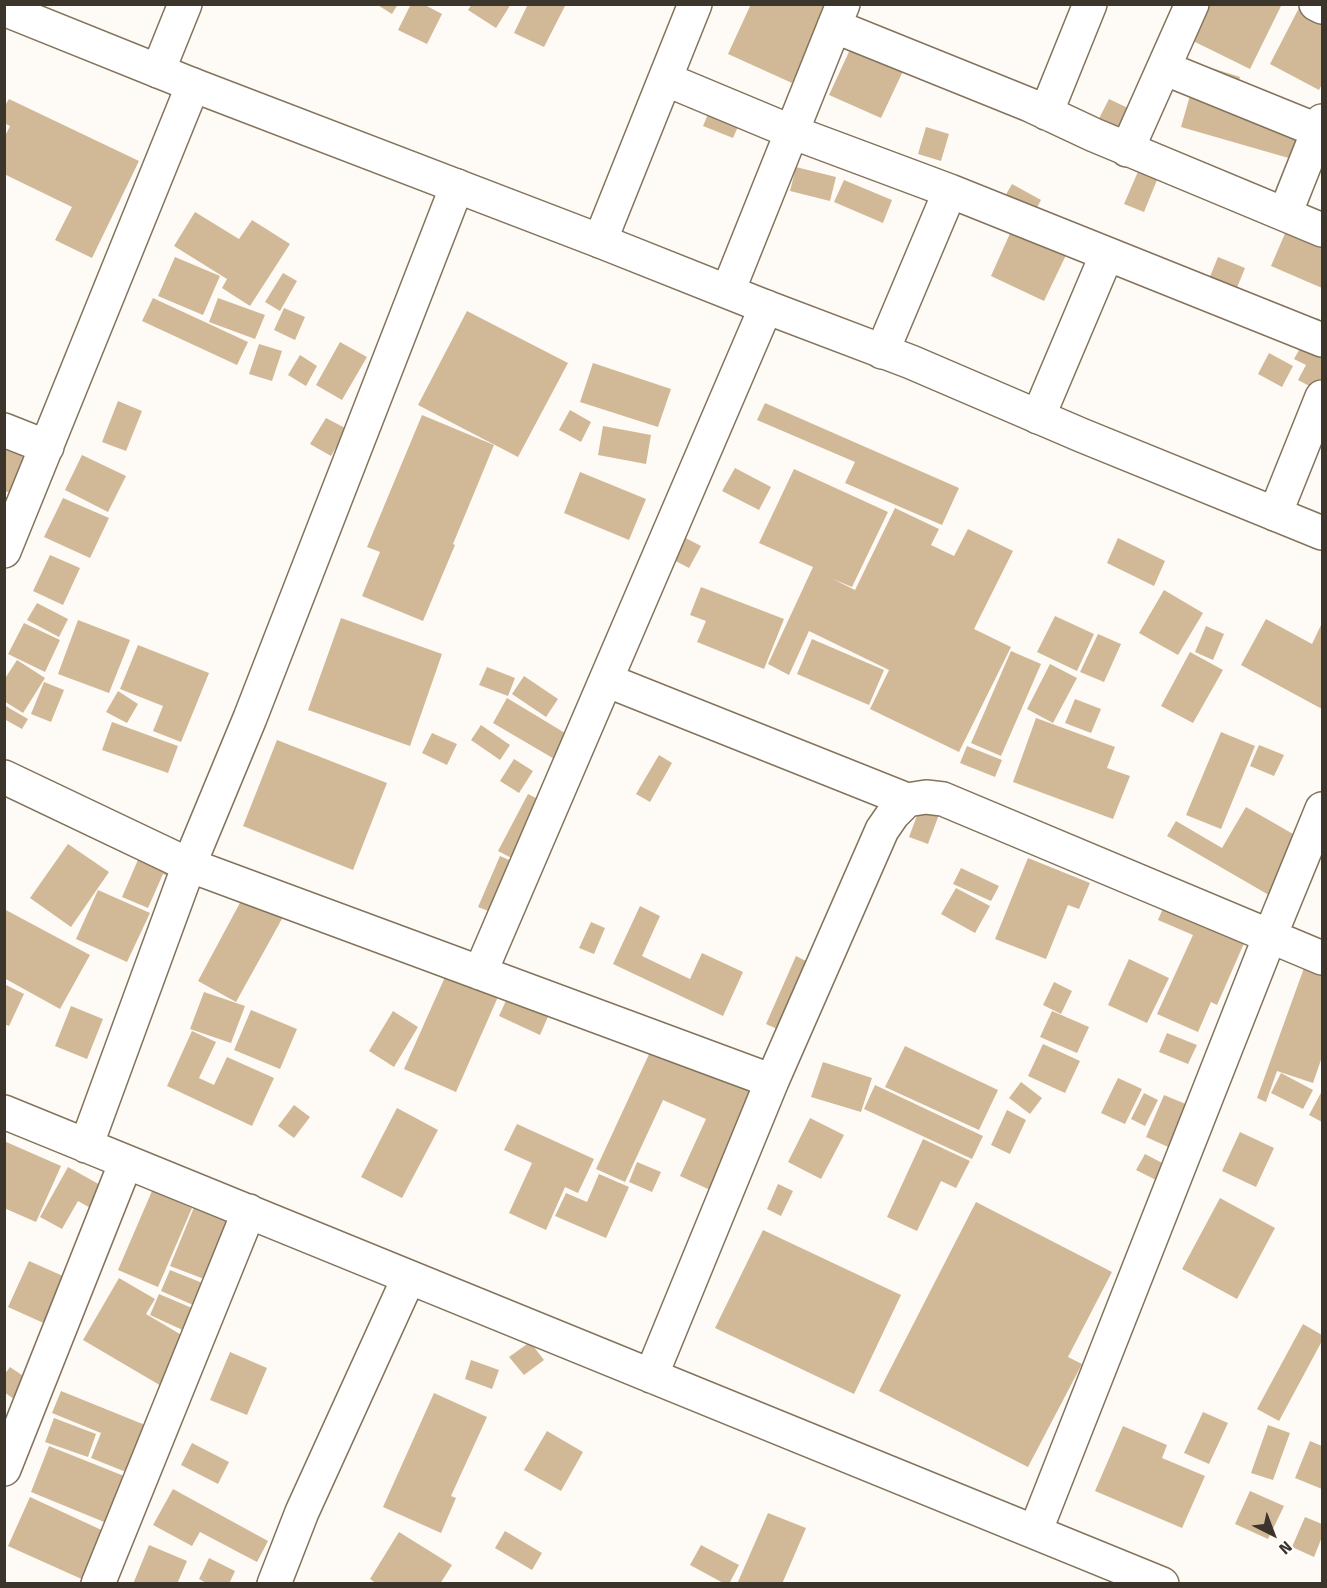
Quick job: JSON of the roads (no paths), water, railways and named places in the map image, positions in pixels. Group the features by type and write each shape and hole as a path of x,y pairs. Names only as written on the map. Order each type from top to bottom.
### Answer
{"street":[{"path":"158,71 185,4"},
{"path":"600,241 695,4"},
{"path":"1046,113 1090,4"},
{"path":"1127,150 1192,4"},
{"path":"1316,4 1323,7"},
{"path":"21,11 193,85 911,362 1038,417 1323,533"},
{"path":"728,291 838,15 1127,150 1323,230"},
{"path":"1164,68 1321,126 1285,214"},
{"path":"665,79 792,132 950,191 1323,340"},
{"path":"4,551 193,85"},
{"path":"86,1146 189,865 250,718 457,186"},
{"path":"882,352 950,191"},
{"path":"1038,417 1107,254"},
{"path":"480,973 766,307"},
{"path":"1275,514 1323,398"},
{"path":"4,430 46,447"},
{"path":"606,680 907,800 926,797 943,799 1323,958"},
{"path":"4,777 189,865 772,1081"},
{"path":"651,1376 772,1081 882,830 907,800"},
{"path":"1035,1532 1270,936 1323,809"},
{"path":"4,1112 1162,1584"},
{"path":"4,1469 126,1162"},
{"path":"99,1584 249,1210"},
{"path":"274,1584 302,1512 409,1277"}]}
